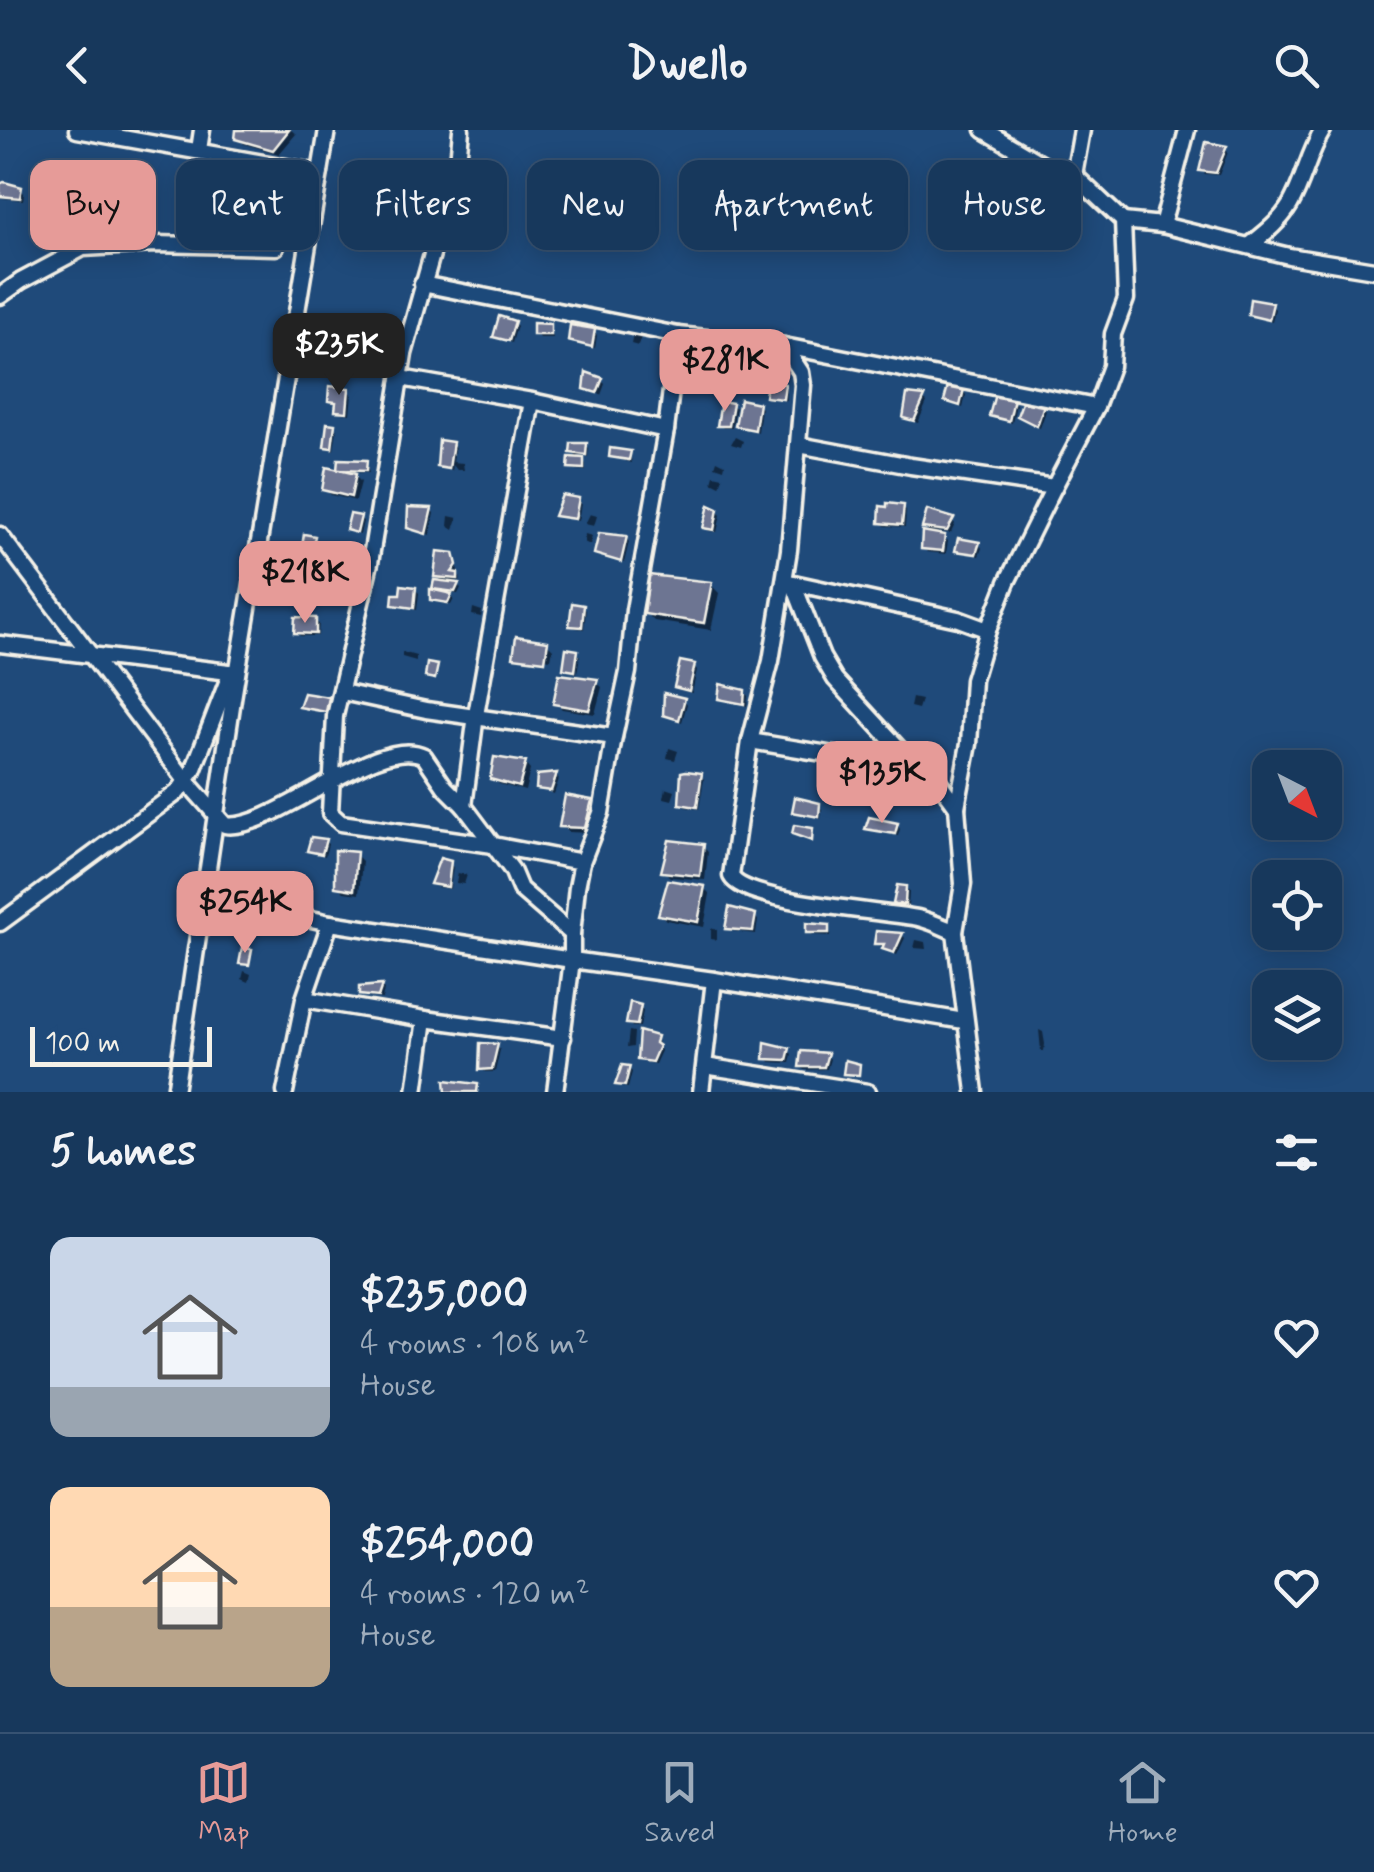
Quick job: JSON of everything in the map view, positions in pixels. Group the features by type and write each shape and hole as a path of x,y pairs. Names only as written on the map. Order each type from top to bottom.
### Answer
{"street":[{"path":"77,130 250,160"},
{"path":"199,150 202,130"},
{"path":"175,1092 217,818 234,672 326,130"},
{"path":"461,130 458,162 422,284 401,378 370,563 335,716 330,813 341,823 582,862"},
{"path":"984,130 1035,160"},
{"path":"1077,160 1082,130"},
{"path":"1162,225 1187,130"},
{"path":"1249,246 1280,220 1323,130"},
{"path":"1081,181 1124,221 1162,225 1374,270"},
{"path":"975,1092 955,932 963,884 956,807 969,744 973,680 1007,582 1096,407 1111,366 1114,334 1126,299 1124,221"},
{"path":"0,296 21,280 84,248 176,245"},
{"path":"422,284 678,335 784,346 1096,407"},
{"path":"554,1092 564,1038 582,862 601,813 628,672 634,610 666,430 678,335"},
{"path":"784,346 801,372 803,384 788,582 750,740 730,876 741,888 834,908 917,918 955,932"},
{"path":"401,378 666,430"},
{"path":"464,806 476,715 532,401"},
{"path":"799,445 1054,487"},
{"path":"0,535 217,818 234,826 252,822 330,779 385,758 418,753 494,845 520,889 572,934"},
{"path":"788,582 958,619 988,630"},
{"path":"788,582 835,679 919,769 939,782 956,807"},
{"path":"0,644 234,672"},
{"path":"0,923 166,803 187,782 234,672"},
{"path":"342,692 426,710 614,737"},
{"path":"750,740 919,769"},
{"path":"204,896 330,922 964,1021"},
{"path":"285,1092 304,999 330,922"},
{"path":"701,1092 714,980"},
{"path":"304,999 564,1038"},
{"path":"415,1092 425,1019"},
{"path":"705,1066 868,1092"}],"building":[{"path":"236,130 289,130 273,150 235,139"},
{"path":"1206,142 1227,146 1216,173 1199,171"},
{"path":"0,184 22,187 20,198 0,196"},
{"path":"1250,299 1273,303 1269,320 1248,315"},
{"path":"499,316 515,321 509,341 493,337"},
{"path":"533,323 551,324 551,335 533,335"},
{"path":"570,325 595,329 592,347 568,341"},
{"path":"586,372 603,378 597,393 584,389"},
{"path":"768,376 778,377 778,383 785,384 783,399 765,397"},
{"path":"329,386 349,388 347,412 335,411 336,402 328,401"},
{"path":"948,386 964,389 960,406 944,401"},
{"path":"907,394 925,396 914,421 903,418"},
{"path":"995,394 1014,399 1009,421 989,416"},
{"path":"740,399 759,403 755,430 735,426"},
{"path":"1023,400 1044,405 1037,426 1017,416"},
{"path":"721,401 733,403 729,426 717,426"},
{"path":"327,423 335,424 332,448 324,447"},
{"path":"439,440 453,442 449,469 437,467"},
{"path":"571,443 587,443 586,455 570,453"},
{"path":"610,448 631,451 629,460 609,457"},
{"path":"569,457 584,458 584,469 568,468"},
{"path":"338,459 367,460 366,471 337,470"},
{"path":"326,467 356,474 351,497 322,490"},
{"path":"562,495 579,498 575,519 554,516"},
{"path":"887,503 904,505 902,525 879,523 880,506 887,507"},
{"path":"709,505 718,509 714,530 703,528"},
{"path":"408,507 432,508 426,534 407,528"},
{"path":"927,510 954,518 947,531 922,528"},
{"path":"350,514 361,516 357,533 346,530"},
{"path":"922,531 945,535 943,551 921,549"},
{"path":"599,533 627,536 621,562 594,554"},
{"path":"304,534 315,536 310,559 300,558"},
{"path":"958,538 980,542 976,554 955,551"},
{"path":"437,551 454,553 457,565 452,572 458,573 458,579 434,577"},
{"path":"649,575 712,582 704,623 644,614"},
{"path":"434,580 459,583 455,592 432,589"},
{"path":"401,585 416,587 414,608 392,605 393,594 400,594"},
{"path":"430,589 452,594 448,603 430,600"},
{"path":"572,603 584,605 582,627 569,626"},
{"path":"295,617 316,618 316,634 294,633"},
{"path":"516,636 548,641 545,661 513,657"},
{"path":"566,648 578,650 575,671 563,669"},
{"path":"680,661 695,664 689,691 674,687"},
{"path":"427,663 438,665 435,679 425,677"},
{"path":"559,674 598,679 589,710 553,704"},
{"path":"720,684 745,690 744,704 718,699"},
{"path":"304,693 329,697 326,712 299,707"},
{"path":"664,693 685,698 679,720 663,715"},
{"path":"494,757 526,762 519,787 490,779"},
{"path":"681,772 702,773 697,807 679,804"},
{"path":"557,773 551,791 536,789 537,775"},
{"path":"565,795 592,800 585,828 559,827"},
{"path":"795,797 820,803 819,817 792,812"},
{"path":"869,817 898,823 895,834 865,829"},
{"path":"794,825 813,828 812,841 792,834"},
{"path":"311,837 326,839 322,854 307,851"},
{"path":"669,840 704,844 700,876 661,872"},
{"path":"335,850 357,852 354,890 335,887"},
{"path":"440,858 451,861 448,887 430,884"},
{"path":"668,880 705,886 698,922 658,915"},
{"path":"897,885 906,886 905,904 893,904"},
{"path":"729,907 756,914 753,931 725,929"},
{"path":"806,923 829,925 829,933 806,933"},
{"path":"876,931 903,933 894,953 882,949 884,944 874,944"},
{"path":"242,948 252,949 249,965 239,964"},
{"path":"382,985 378,997 359,995 359,987"},
{"path":"630,1002 641,1005 637,1025 626,1024"},
{"path":"639,1031 657,1036 655,1043 659,1046 652,1062 637,1060"},
{"path":"765,1042 790,1048 787,1060 764,1059"},
{"path":"480,1043 498,1044 492,1069 479,1070"},
{"path":"801,1051 828,1053 824,1067 799,1067"},
{"path":"845,1060 860,1064 859,1075 843,1074"},
{"path":"622,1065 630,1066 625,1086 615,1085"},
{"path":"445,1080 478,1084 477,1092 446,1092"}]}
